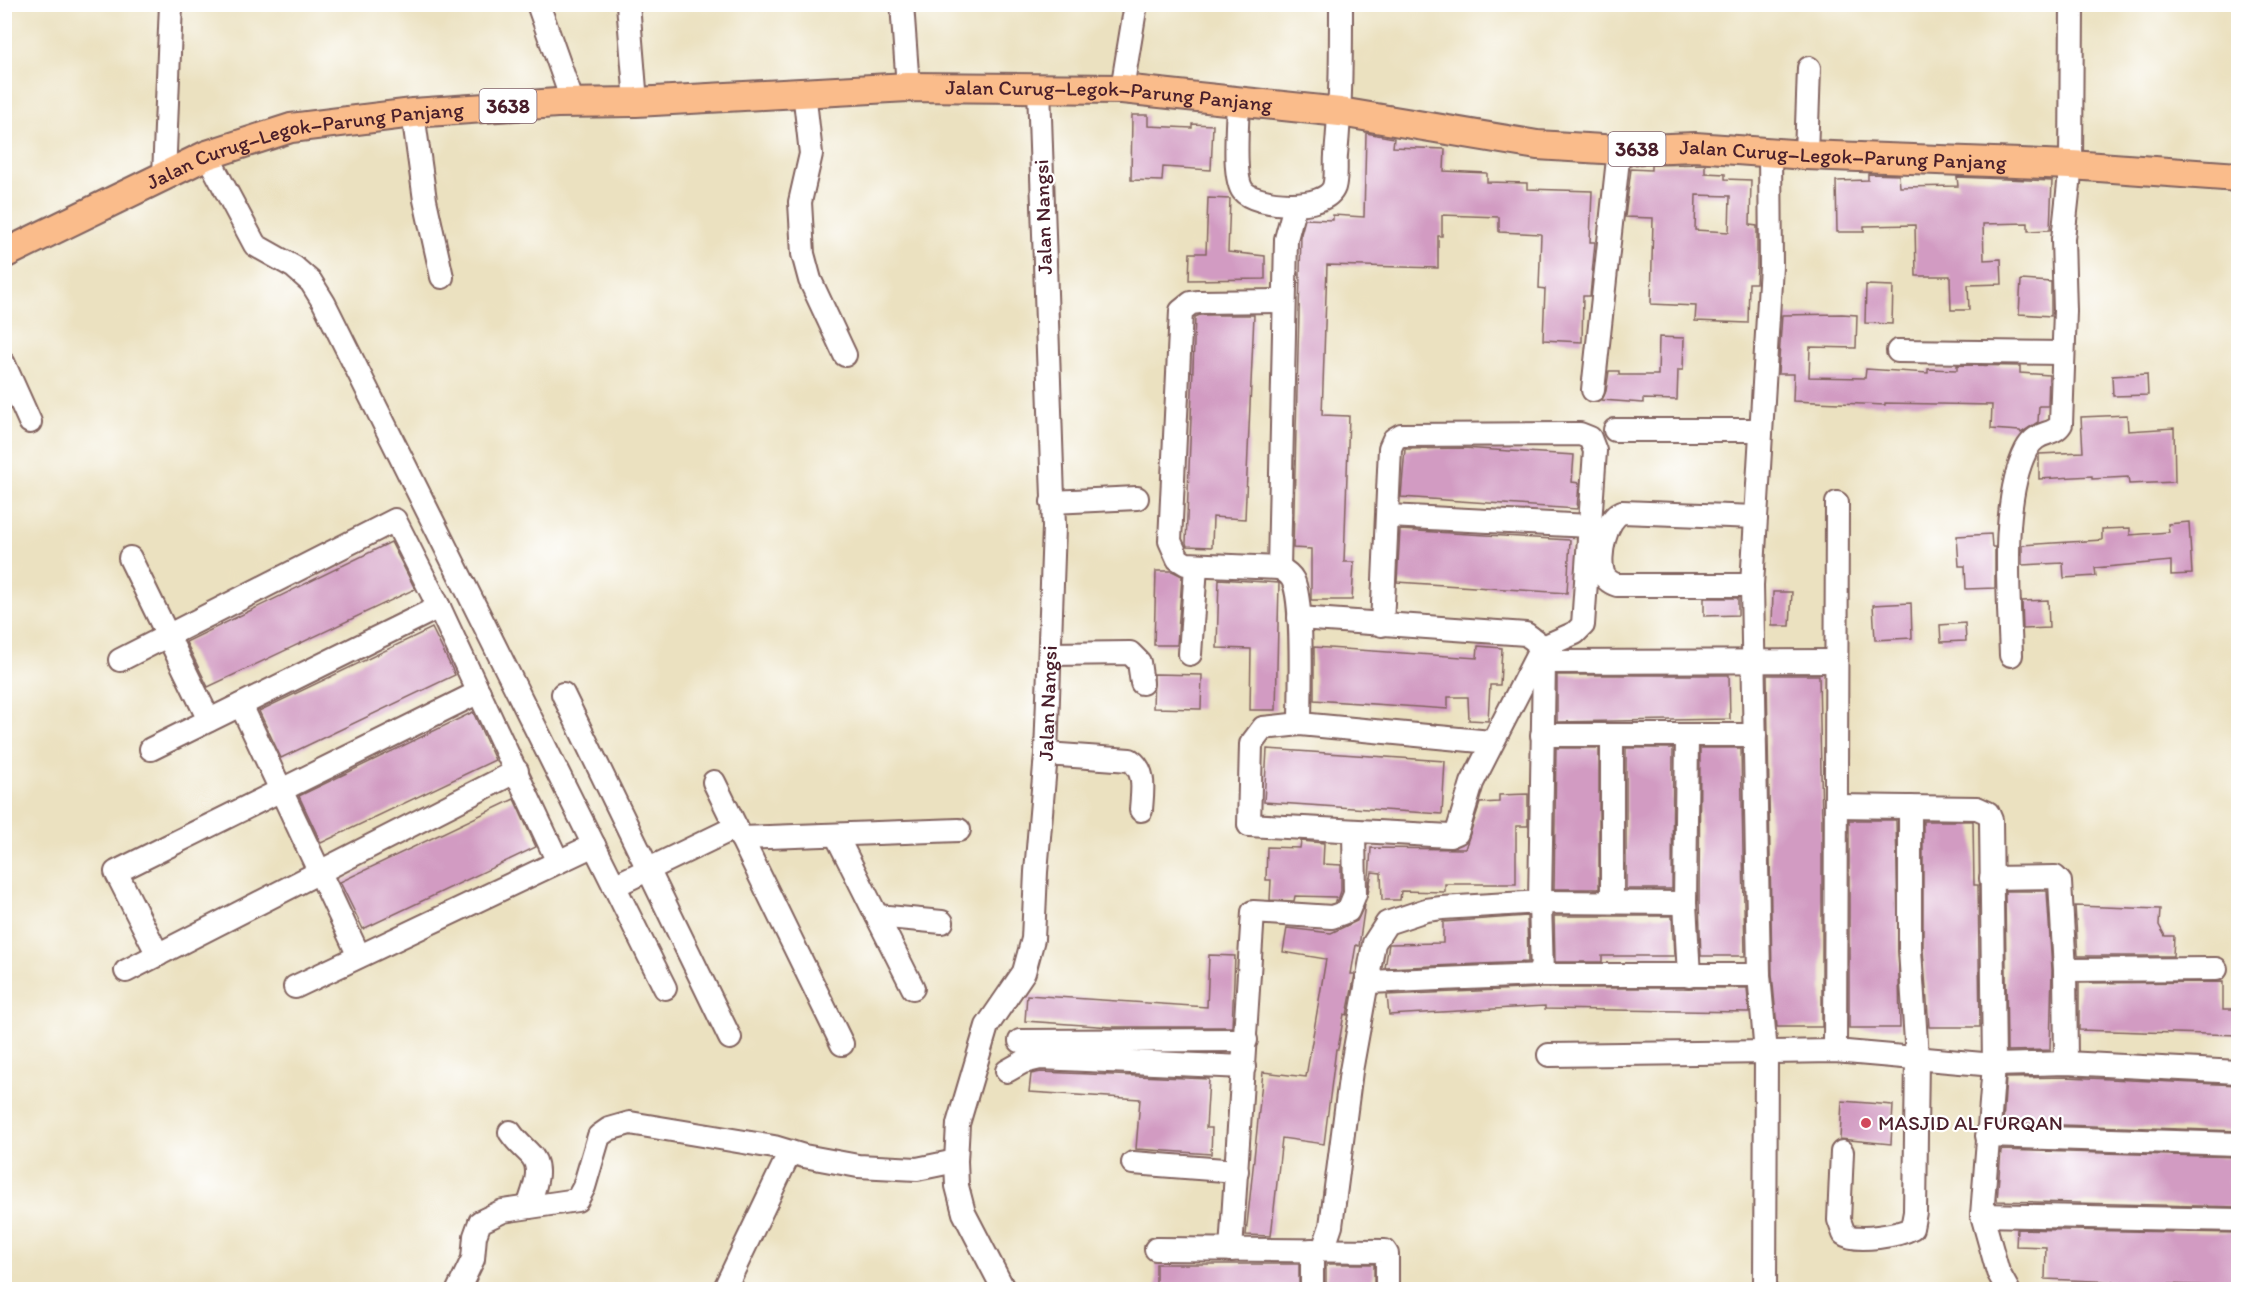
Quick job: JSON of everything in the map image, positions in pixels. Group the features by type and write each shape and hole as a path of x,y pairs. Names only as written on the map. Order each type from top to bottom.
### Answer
{"main road":[{"name":"Jalan Curug–Legok–Parung Panjang","path":"4,254 207,155 291,128 413,113 908,87 1122,89 1340,112 1537,145 1619,150 1695,147 1806,155 2071,165 2238,177"}],"street":[{"path":"164,176 171,4"},
{"path":"538,4 573,103"},
{"path":"628,4 636,102"},
{"path":"902,4 908,87"},
{"path":"1122,89 1136,4"},
{"path":"1239,100 1238,174 1242,190 1249,196 1295,205 1313,203 1326,197 1334,187 1340,112 1341,4"},
{"path":"2011,655 2008,557 2016,482 2027,449 2034,438 2057,429 2061,424 2065,311 2063,238 2071,165 2072,4"},
{"path":"1806,155 1809,68"},
{"name":"Jalan Nangsi","path":"1004,1290 964,1213 957,1186 956,1161 958,1124 987,1026 1024,972 1030,958 1046,754 1054,527 1039,88"},
{"path":"804,91 811,154 800,202 803,254 810,280 845,354"},
{"path":"413,113 425,200 442,277"},
{"path":"1593,390 1619,150"},
{"path":"1765,1290 1766,1053 1759,975 1752,585 1770,266 1770,152"},
{"path":"207,155 255,245 294,267 310,282 324,303 665,988"},
{"path":"1279,568 1286,239 1295,205"},
{"path":"1284,301 1191,303 1185,306 1179,318 1170,541 1178,559 1196,566 1279,568 1293,580 1299,618 1300,724"},
{"path":"1898,351 2063,353"},
{"path":"4,364 30,422"},
{"path":"1615,430 1760,430"},
{"path":"1382,625 1389,516 1390,448 1394,439 1401,435 1580,434 1590,438 1595,451 1583,625 1542,655 1491,742 1472,783 1457,833 1450,836 1249,825 1251,744 1263,728 1300,724 1491,742"},
{"path":"1052,502 1137,498"},
{"path":"1835,1051 1837,503"},
{"path":"1752,585 1617,585 1607,580 1602,572 1606,528 1612,517 1622,512 1756,517"},
{"path":"1389,516 1590,526"},
{"path":"120,660 395,520 439,607 558,862"},
{"path":"130,558 210,720"},
{"path":"1190,654 1196,566"},
{"path":"151,749 439,607"},
{"path":"1299,618 1526,634 1542,655 1540,902 1542,975"},
{"path":"1051,654 1130,653 1139,662 1142,683"},
{"path":"1542,655 1835,661"},
{"path":"158,955 116,872 479,692"},
{"path":"563,694 730,1038"},
{"path":"240,705 359,956"},
{"path":"1542,735 1612,737 1755,735"},
{"path":"1612,737 1612,902"},
{"path":"1687,737 1685,903 1689,976"},
{"path":"1046,754 1130,760 1138,767 1143,777 1141,810"},
{"path":"126,971 517,771"},
{"path":"714,782 842,1044"},
{"path":"1837,806 1984,809 1990,820 1994,1065 1982,1215 2003,1281"},
{"path":"1842,1152 1839,1220 1845,1234 1856,1238 1899,1233 1912,1227 1916,1212 1917,1057 1910,950 1910,807"},
{"path":"614,886 648,869 739,832 836,835 959,830"},
{"path":"1231,1250 1253,912 1332,917 1348,911 1355,894 1354,832"},
{"path":"836,835 913,988"},
{"path":"295,987 594,845"},
{"path":"1991,878 2058,879 2061,886 2066,1063"},
{"path":"1312,1290 1317,1250 1331,1226 1353,1063 1374,943 1387,923 1426,910 1540,902 1685,903"},
{"path":"877,916 942,922"},
{"path":"2065,970 2216,969"},
{"path":"1368,982 1542,975 1759,975"},
{"path":"1020,1041 1245,1053"},
{"path":"1549,1055 1835,1051 1994,1065 2066,1063 2238,1072"},
{"path":"1007,1071 1023,1062 1040,1058 1245,1053"},
{"path":"458,1290 473,1259 474,1236 480,1222 503,1211 577,1200 584,1187 599,1136 620,1125 630,1123 755,1144 858,1166 900,1170 956,1161"},
{"path":"510,1132 521,1147 532,1155 538,1171 528,1208"},
{"path":"1987,1136 2238,1144"},
{"path":"724,1290 790,1152"},
{"path":"1133,1162 1237,1170"},
{"path":"1982,1215 2238,1220"},
{"path":"1156,1249 1386,1251 1387,1290"}],"building":[{"path":"1132,115 1148,115 1148,126 1192,128 1192,124 1213,125 1211,170 1163,167 1162,181 1131,180"},
{"path":"1366,133 1394,138 1393,147 1445,149 1444,171 1487,173 1487,182 1527,183 1527,189 1592,191 1590,242 1595,242 1590,296 1583,296 1582,342 1543,340 1545,289 1539,288 1541,234 1499,232 1499,217 1442,215 1442,236 1438,236 1438,268 1327,265 1322,415 1349,416 1344,562 1354,562 1352,600 1311,600 1311,549 1293,548 1301,234 1305,219 1333,220 1333,215 1364,217"},
{"path":"1705,164 1705,173 1725,174 1725,179 1751,180 1750,225 1757,226 1757,266 1756,283 1749,283 1748,323 1695,321 1696,306 1651,304 1653,218 1625,217 1631,169 1651,170 1651,165","holes":["1696,195 1730,196 1729,232 1695,230"]},
{"path":"1868,174 1899,175 1900,187 1958,186 1957,177 2052,181 2050,230 2028,231 2028,223 1983,224 1984,260 2001,259 2002,284 1968,285 1969,310 1951,310 1950,276 1916,276 1915,225 1864,226 1864,232 1837,232 1836,181 1868,180"},
{"path":"1208,198 1230,199 1228,252 1265,256 1265,279 1189,280 1190,253 1206,253"},
{"path":"2021,280 2051,282 2051,316 2019,314"},
{"path":"1866,285 1893,286 1892,324 1865,323"},
{"path":"1200,315 1254,315 1245,519 1213,517 1212,547 1187,546 1186,543 1195,317"},
{"path":"1782,315 1857,315 1856,348 1810,347 1809,377 1865,378 1866,369 1928,373 1928,369 1957,370 1957,365 2020,366 2020,373 2049,375 2048,406 2039,406 2038,422 2021,433 2020,431 1991,429 1992,405 1885,403 1885,405 1793,401 1794,374 1778,374"},
{"path":"1659,337 1684,338 1683,370 1678,370 1677,400 1643,399 1643,403 1602,400 1609,371 1619,371 1619,375 1658,375"},
{"path":"2147,374 2148,395 2113,396 2112,376"},
{"path":"2127,415 2128,431 2174,428 2175,482 2129,484 2128,477 2092,479 2092,476 2039,479 2039,454 2083,452 2081,417"},
{"path":"1463,448 1574,455 1572,482 1579,483 1577,509 1401,497 1405,449"},
{"path":"2189,522 2192,574 2171,575 2171,561 2095,568 2096,576 2064,578 2063,563 2022,565 2022,545 2102,540 2102,529 2130,528 2130,535 2169,532 2168,524"},
{"path":"1400,530 1570,540 1567,593 1397,582"},
{"path":"1991,534 1992,547 1995,547 1995,588 1966,589 1965,566 1959,566 1957,536"},
{"path":"391,542 415,589 208,687 186,642"},
{"path":"1156,571 1172,571 1182,576 1177,645 1154,645"},
{"path":"1219,579 1279,583 1276,710 1250,710 1251,649 1217,648"},
{"path":"1773,592 1792,592 1790,626 1772,626"},
{"path":"1704,598 1738,598 1738,615 1704,616"},
{"path":"2048,600 2049,628 2023,629 2022,601"},
{"path":"1911,603 1912,638 1875,640 1873,605"},
{"path":"1965,623 1966,641 1941,642 1940,625"},
{"path":"432,628 455,675 281,758 259,711"},
{"path":"1478,646 1502,648 1500,685 1490,685 1488,721 1469,720 1468,697 1448,697 1448,709 1314,700 1314,647 1477,658"},
{"path":"1154,674 1202,675 1201,709 1153,708"},
{"path":"1557,675 1729,675 1730,719 1557,722"},
{"path":"1767,675 1819,675 1822,1027 1777,1027 1772,974"},
{"path":"473,712 495,760 321,843 299,796"},
{"path":"1556,748 1599,748 1599,889 1554,889"},
{"path":"1626,748 1673,748 1672,889 1626,889"},
{"path":"1700,748 1741,748 1745,956 1701,956"},
{"path":"1267,749 1445,761 1442,814 1264,802"},
{"path":"1528,794 1528,826 1516,826 1516,884 1445,884 1445,892 1401,891 1400,900 1382,900 1381,873 1372,872 1368,894 1371,848 1465,849 1480,803 1499,802 1499,795"},
{"path":"514,799 536,847 363,929 340,882"},
{"path":"1849,820 1896,820 1900,1028 1849,1028"},
{"path":"1923,821 1973,821 1974,885 1978,885 1980,1027 1929,1027 1923,950"},
{"path":"1301,841 1324,843 1323,864 1341,865 1341,891 1338,900 1335,901 1336,897 1295,896 1294,901 1270,900 1271,880 1266,880 1267,847 1300,848"},
{"path":"2005,891 2047,891 2052,970 2050,1050 2007,1051"},
{"path":"1365,904 1359,946 1356,945 1351,974 1355,974 1347,1015 1344,1014 1338,1049 1336,1049 1324,1144 1282,1138 1271,1236 1246,1235 1263,1072 1306,1077 1326,959 1283,952 1287,928 1331,933 1357,921"},
{"path":"2075,906 2160,909 2159,925 2165,936 2174,936 2173,956 2078,956"},
{"path":"1527,916 1528,962 1385,968 1389,944 1443,943 1443,922"},
{"path":"1554,916 1672,916 1674,956 1602,956 1602,962 1555,962"},
{"path":"1209,955 1235,956 1232,1027 1112,1027 1025,1021 1027,995 1207,1007"},
{"path":"2223,982 2223,1009 2238,1009 2238,1035 2079,1030 2079,983"},
{"path":"1542,988 1747,988 1749,1012 1545,1009 1545,1006 1389,1015 1387,995"},
{"path":"1041,1072 1209,1079 1206,1128 1212,1128 1211,1154 1136,1149 1140,1099 1029,1092 1031,1074"},
{"path":"2066,1077 2238,1085 2238,1131 2003,1123 2006,1078"},
{"name":"MASJID AL FURQAN","path":"1842,1101 1893,1105 1891,1144 1840,1139"},
{"path":"2001,1150 2238,1157 2238,1207 1997,1201"},
{"path":"2017,1229 2238,1233 2238,1287 2045,1279 2046,1247 2016,1246"},
{"path":"1156,1264 1299,1264 1299,1290 1156,1290"},
{"path":"1326,1264 1374,1264 1374,1290 1326,1290"}],"place":[{"name":"MASJID AL FURQAN","path":"1866,1123"}]}
